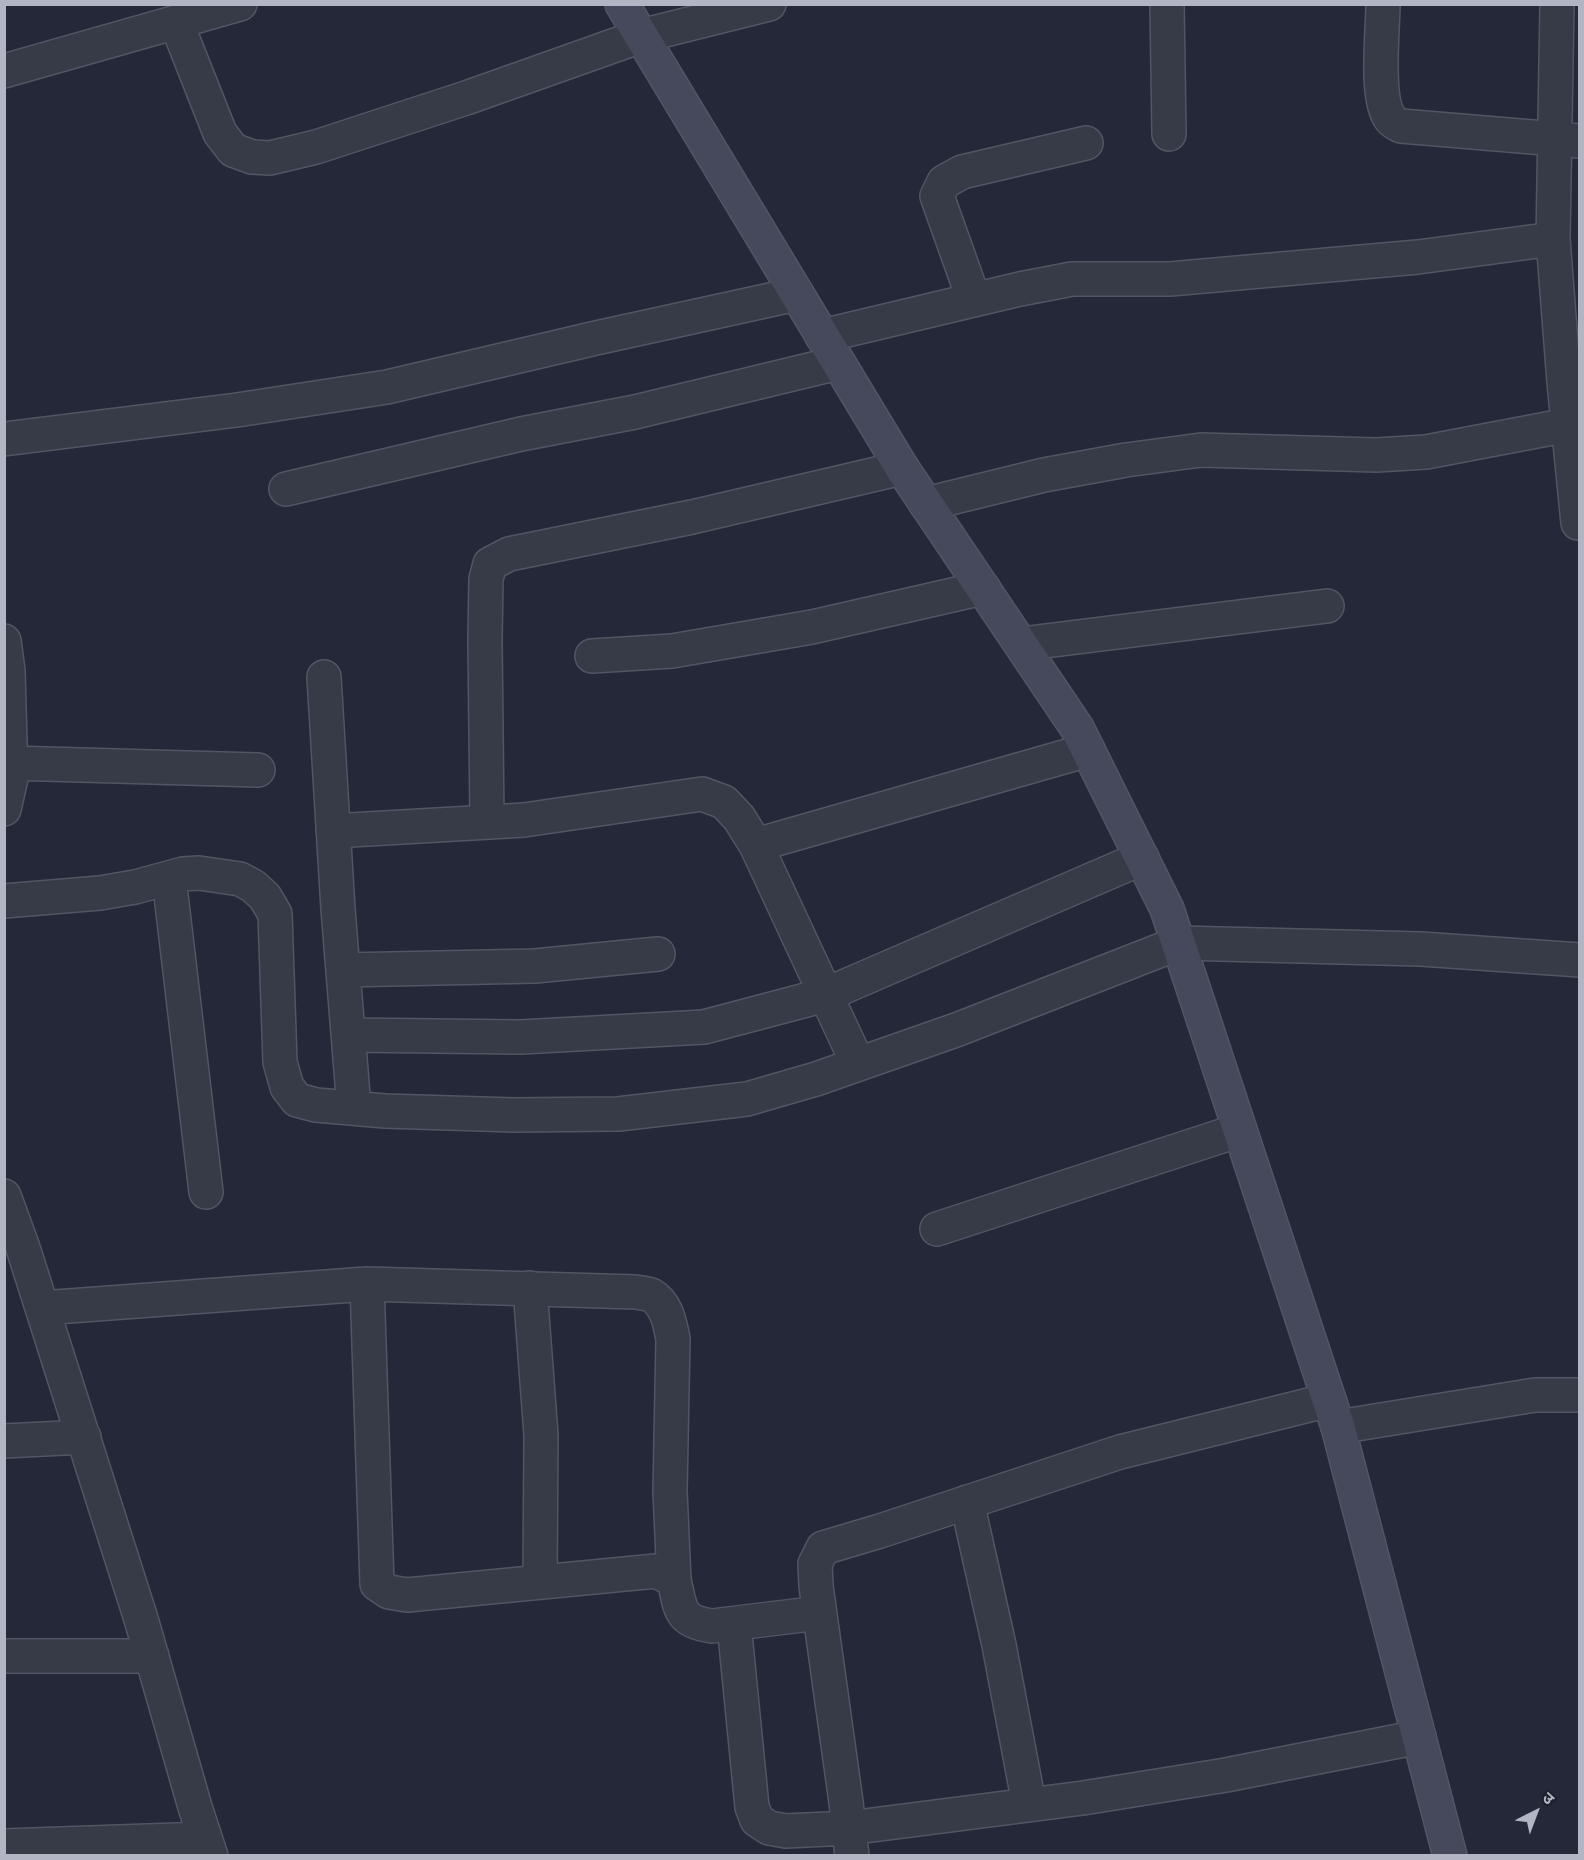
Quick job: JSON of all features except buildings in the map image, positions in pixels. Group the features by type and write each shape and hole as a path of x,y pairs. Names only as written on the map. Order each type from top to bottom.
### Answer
{"street":[{"path":"4,72 240,4"},
{"path":"622,4 902,468 1077,728 1167,909 1333,1414 1450,1856"},
{"path":"176,22 220,133 233,150 252,157 270,158 316,147 466,98 640,36 769,4"},
{"path":"1167,4 1168,134"},
{"path":"1383,4 1382,91 1384,106 1390,120 1401,126 1566,140"},
{"path":"1557,4 1566,140 1553,239 1578,523"},
{"path":"974,300 937,196 944,182 962,172 1086,143"},
{"path":"286,489 521,434 635,412 974,300 1072,279 1170,279 1418,257 1553,239"},
{"path":"4,439 237,410 387,387 797,294"},
{"path":"926,504 1056,473 1126,460 1201,450 1376,455 1426,452 1568,426"},
{"path":"488,822 485,640 486,579 490,564 509,554 692,517 902,468"},
{"path":"592,656 672,651 812,627 983,588"},
{"path":"1021,644 1327,606"},
{"path":"4,641 8,671 10,778 4,810"},
{"path":"324,677 354,1108"},
{"path":"8,742 258,770"},
{"path":"756,845 1088,750"},
{"path":"333,831 524,820 702,794 724,802 739,818 756,845 858,1064"},
{"path":"348,1035 521,1037 704,1027 825,995 1142,858"},
{"path":"4,901 135,887 183,874 199,873 240,879 253,886 265,897 275,914 280,1062 287,1087 297,1100 316,1105 385,1111 514,1115 618,1114 747,1099 816,1079 956,1030 1179,943 1421,949 1580,960"},
{"path":"169,878 206,1192"},
{"path":"343,970 535,966 658,954"},
{"path":"937,1228 1240,1130"},
{"path":"4,1196 84,1437 208,1847 4,1846"},
{"path":"42,1308 367,1284 636,1292 651,1296 660,1304 669,1318 673,1340 670,1491 674,1580 685,1617 696,1624 712,1626 819,1614"},
{"path":"367,1284 377,1584 389,1592 407,1595 656,1571 674,1580"},
{"path":"530,1288 541,1435 540,1582"},
{"path":"850,1842 819,1614 815,1564 823,1548 1120,1452 1333,1414 1535,1395 1580,1395"},
{"path":"4,1441 84,1437"},
{"path":"967,1502 999,1646 1029,1804"},
{"path":"734,1624 752,1807 757,1820 769,1828 850,1842 1029,1804 1226,1775 1419,1737"},
{"path":"4,1656 152,1656"}]}
